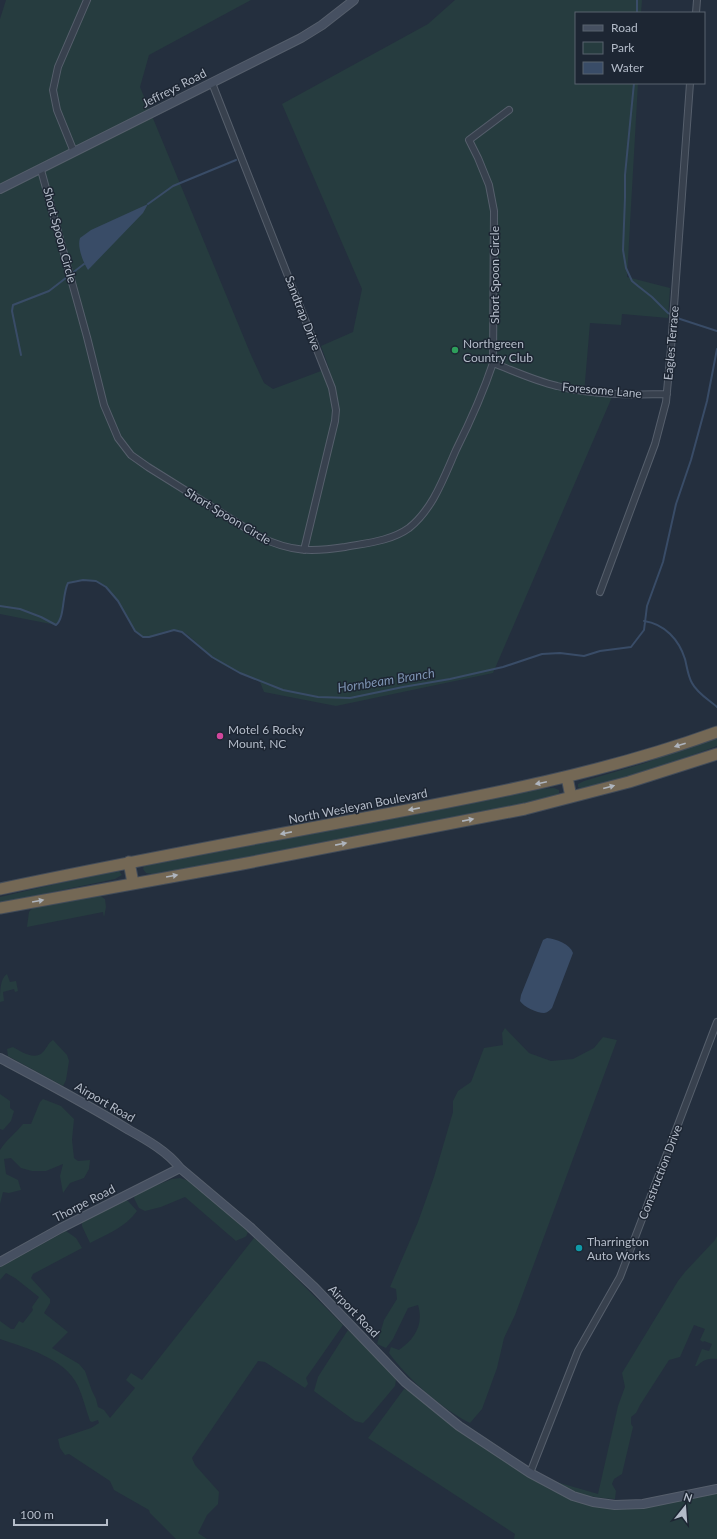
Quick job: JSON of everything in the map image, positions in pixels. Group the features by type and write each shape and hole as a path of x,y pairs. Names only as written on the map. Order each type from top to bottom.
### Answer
{"highway":[{"name":"North Wesleyan Boulevard","path":"0,889 129,862 474,797 567,777 638,758 717,732"},
{"path":"0,908 525,809 629,782 717,754"},
{"path":"567,777 571,797"},
{"path":"129,862 133,884"}],"main road":[{"name":"Jeffreys Road","path":"0,189 41,170 306,35 326,22 354,0"},
{"name":"Airport Road","path":"0,1058 66,1093 138,1135 175,1161 180,1168 250,1227 315,1288 405,1382 459,1426 530,1473 573,1496 593,1502 615,1505 643,1504 717,1489"},
{"name":"Thorpe Road","path":"0,1262 60,1228 180,1168"}],"street":[{"path":"74,152 57,110 53,90 58,67 87,0"},
{"path":"696,12 697,0"},
{"name":"Sandtrap Drive","path":"212,83 332,388 336,410 333,432 304,550"},
{"name":"Eagles Terrace","path":"600,592 655,444 667,394 690,84"},
{"name":"Short Spoon Circle","path":"41,170 104,405 118,438 131,455 260,537 282,547 304,550 344,547 387,539 398,534 416,522 430,502 444,477 470,422 493,363 494,211 489,185 469,140 509,110"},
{"name":"Foresome Lane","path":"493,363 555,386 575,390 639,395 667,394"},
{"name":"Construction Drive","path":"530,1473 578,1351 620,1276 717,1022"}],"green space":[{"name":"Northgreen Country Club","path":"6,0 251,0 149,55 140,87 251,355 264,383 273,389 329,368 321,346 353,332 362,289 282,104 428,24 455,0 642,0 641,12 575,12 575,84 638,84 627,277 670,288 668,318 622,314 621,325 590,323 584,394 612,397 493,673 336,706 264,692 260,682 223,665 211,657 189,636 181,631 170,630 153,636 142,636 134,630 121,606 112,594 102,585 95,582 80,580 68,583 61,617 56,625 0,614 0,19"},
{"path":"717,738 717,746 647,772 582,789 578,787 578,784 584,781 645,763 705,740"},
{"path":"554,788 559,790 556,797 401,829 165,873 146,873 143,869 148,863 536,789"},
{"path":"116,870 122,875 115,879 0,903 0,897"},
{"path":"96,895 105,899 106,907 104,917 103,912 27,927 29,912 34,906"},
{"path":"7,974 10,982 16,981 18,991 15,992 14,989 3,992 4,1001 0,1002 2,982"},
{"path":"505,1028 529,1053 551,1061 573,1059 594,1048 603,1037 617,1040 515,1315 504,1338 497,1368 482,1409 470,1423 448,1410 426,1392 405,1373 389,1353 391,1347 399,1350 414,1336 419,1325 420,1318 418,1305 408,1308 393,1339 386,1348 377,1344 384,1320 397,1299 396,1289 390,1287 418,1222 434,1177 453,1112 453,1101 458,1091 471,1082 484,1048 503,1045 502,1033"},
{"path":"53,1040 67,1055 69,1061 66,1080 63,1086 8,1056 7,1049 13,1047 28,1054 36,1056 40,1055"},
{"path":"0,1094 10,1101 10,1108 14,1111 11,1121 3,1130 0,1129"},
{"path":"43,1099 61,1106 74,1119 72,1140 74,1158 78,1161 90,1160 89,1169 84,1178 70,1183 63,1193 60,1176 63,1164 46,1171 32,1171 21,1168 11,1158 4,1159 6,1174 18,1180 21,1190 9,1193 3,1192 0,1204 0,1150 23,1124 31,1124 40,1102"},
{"path":"180,1178 189,1181 198,1188 248,1231 247,1235 236,1241 185,1197 161,1207 145,1211 139,1208 134,1198 135,1194 172,1179"},
{"path":"125,1200 128,1201 137,1211 133,1217 116,1230 90,1243 82,1226 82,1222"},
{"path":"66,1231 76,1238 82,1248 33,1274 31,1278 50,1299 50,1303 44,1313 68,1332 52,1348 79,1364 85,1371 98,1407 104,1410 110,1418 135,1388 126,1380 131,1373 142,1380 254,1238 257,1239 343,1325 306,1378 308,1384 305,1388 265,1362 258,1361 192,1458 195,1465 219,1492 218,1504 207,1515 198,1533 207,1539 176,1539 150,1513 149,1510 114,1490 110,1481 69,1454 65,1455 60,1448 58,1439 91,1428 99,1423 98,1420 92,1422 90,1421 78,1386 72,1376 64,1368 33,1350 0,1339 0,1321 11,1329 14,1329 19,1321 23,1323 33,1310 32,1307 39,1297 15,1278 6,1273 0,1280 0,1267"},
{"path":"717,1236 717,1359 706,1360 695,1366 702,1349 709,1351 712,1344 700,1340 705,1329 694,1325 680,1357 669,1360 636,1413 631,1417 631,1424 633,1427 622,1474 614,1479 612,1484 616,1491 615,1499 600,1498 574,1492 559,1485 553,1481 598,1494 618,1406 625,1387 622,1373 678,1281"},
{"path":"348,1330 391,1373 396,1380 395,1386 363,1423 355,1421 314,1391 318,1377"},
{"path":"404,1389 408,1390 449,1423 523,1473 549,1489 582,1503 626,1509 683,1500 717,1492 717,1539 514,1539 515,1534 368,1438"}],"water":[{"path":"148,204 143,213 88,270 82,259 79,242 80,238 91,230"},
{"path":"547,938 566,945 573,953 552,1008 544,1013 531,1009 520,1001 543,940"}],"waterway":[{"path":"637,0 637,12"},
{"path":"634,84 625,175 623,250 626,268 632,281 652,297 668,313 677,318 717,331"},
{"path":"148,204 173,186 236,160"},
{"path":"21,355 12,311 13,305 49,291 84,264"},
{"name":"Hornbeam Branch","path":"0,606 20,609 41,617 56,625 61,617 68,583 83,580 96,581 106,587 118,601 135,631 143,637 149,637 174,630 182,632 212,657 240,673 283,690 318,697 350,698 450,679 503,667 542,654 560,653 584,656 600,651 631,647 644,630 647,606 663,562 676,504 691,460 707,401 717,349"},
{"name":"Hornbeam Branch","path":"644,621 665,629 675,639 685,659 694,687 717,707"}],"place":[{"name":"Northgreen Country Club","path":"455,350"},
{"name":"Motel 6 Rocky Mount, NC","path":"220,736"},
{"name":"Tharrington Auto Works","path":"579,1248"}]}
